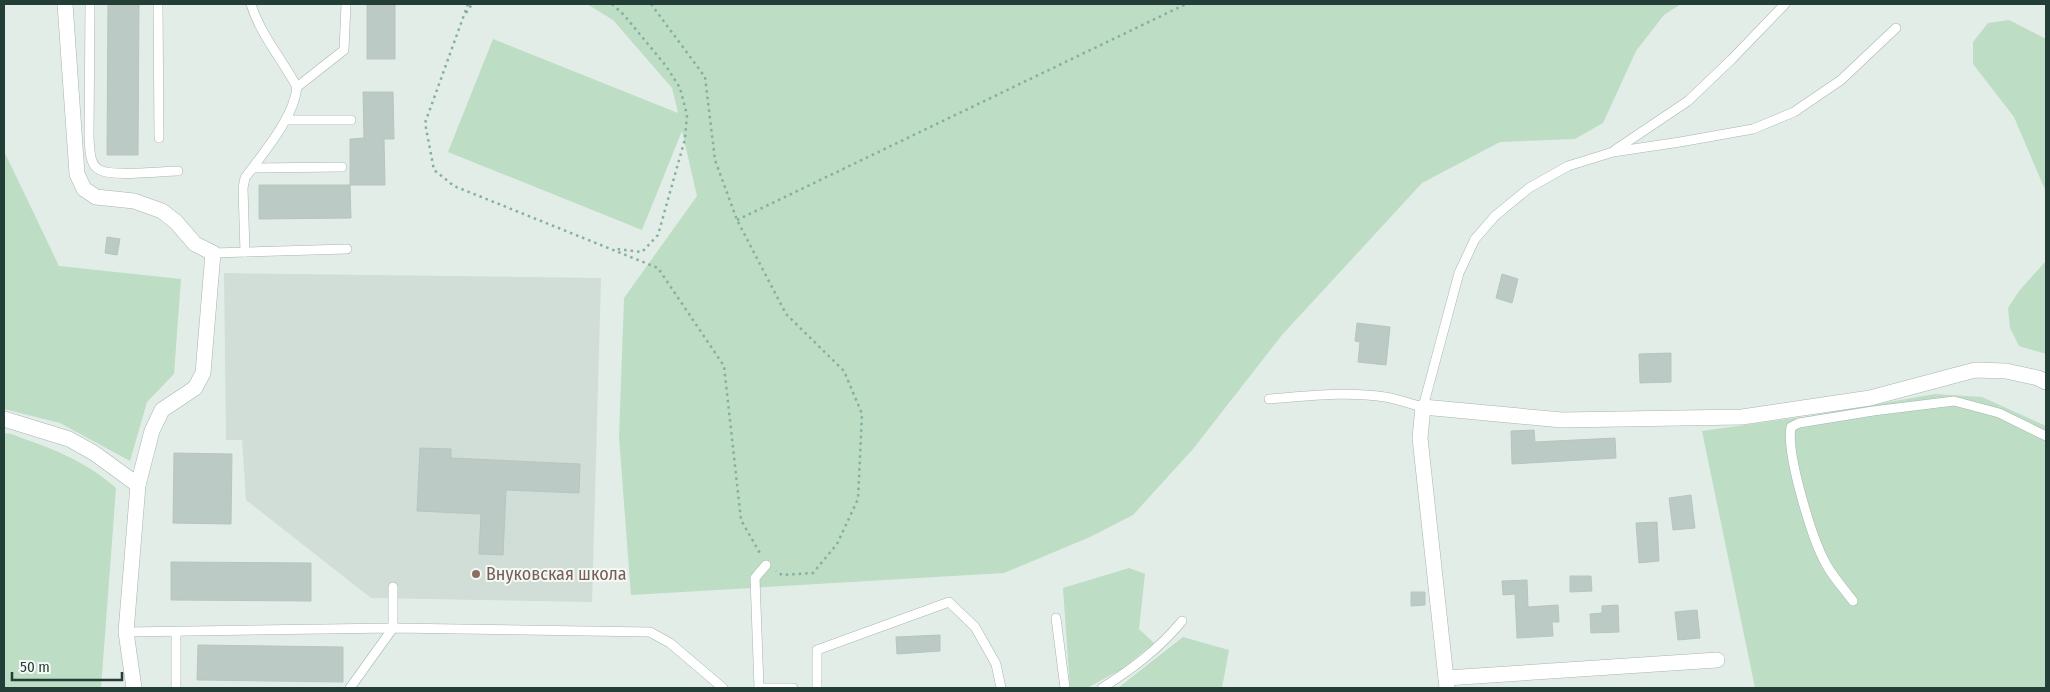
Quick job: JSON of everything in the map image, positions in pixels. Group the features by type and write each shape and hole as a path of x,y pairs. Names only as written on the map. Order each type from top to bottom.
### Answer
{"street":[{"path":"66,4 77,174 84,189 96,196 134,201 162,211 176,222 195,244 212,253 203,373 195,388 162,410 152,431 138,485 126,632 134,688"},
{"path":"1717,660 1446,683 1420,438 1423,407 1562,420 1742,417 1870,398 1975,370 2006,371 2038,378 2046,382"},
{"path":"4,419 69,439 94,453 138,485"}],"lane":[{"path":"90,4 88,138 91,160 99,170 110,173 178,171"},
{"path":"158,4 159,138"},
{"path":"245,252 242,188 246,178 286,120 296,96 297,87 264,34 251,4"},
{"path":"297,87 344,50 346,4"},
{"path":"1613,152 1688,100 1732,59 1785,4"},
{"path":"1269,399 1360,394 1386,397 1423,407 1459,273 1475,239 1495,216 1529,188 1568,166 1613,152 1753,129 1794,112 1841,80 1896,28"},
{"path":"286,120 351,120"},
{"path":"253,168 342,167"},
{"path":"212,253 347,250"},
{"path":"1853,601 1826,566 1817,546 1802,498 1789,438 1791,427 1800,423 1873,411 1954,401 1999,413 2046,436"},
{"path":"766,565 755,578 759,688 793,688"},
{"path":"350,688 393,628 393,587"},
{"path":"817,688 816,650 949,602 976,627 996,664 1001,688"},
{"path":"1056,618 1065,688"},
{"path":"1102,688 1136,666 1168,638 1182,621"},
{"path":"126,632 393,628 650,632 670,643 723,688"},
{"path":"176,632 176,688"}],"path":[{"path":"470,4 462,20 425,123 434,170 454,186 658,268 724,366 741,520 766,565 782,575 813,573 837,544 858,500 862,414 844,371 786,314 737,220 715,160 705,76 651,4"},
{"path":"612,4 624,15 666,66 680,88 687,115 685,139 658,234 642,252 613,249"},
{"path":"737,220 1186,4"}],"shaded area":[{"path":"224,273 601,278 592,602 371,598 246,500 242,440 226,440"}],"green space":[{"path":"587,4 1681,4 1664,15 1636,51 1603,123 1575,139 1500,142 1422,183 1282,335 1193,449 1133,515 1090,537 1004,573 631,595 619,437 624,298 697,196 682,131 642,230 448,152 493,39 678,113 672,88 613,20"},
{"path":"2009,20 2046,39 2046,192 2014,117 1973,64 1973,42 1988,23"},
{"path":"4,151 59,266 181,279 174,374 147,402 130,461 60,423 4,409"},
{"path":"2046,261 2046,354 2019,346 2010,328 2008,308 2019,291"},
{"path":"1935,394 1982,397 2046,426 2046,688 1755,688 1702,431 1809,416"},
{"path":"4,433 67,456 91,469 116,488 101,688 4,688"},
{"path":"1129,568 1145,574 1139,629 1154,643 1122,669 1087,688 1070,688 1063,588"},
{"path":"1183,637 1229,650 1222,688 1118,688"}],"building":[{"path":"108,4 139,4 138,155 107,155"},
{"path":"367,4 395,4 395,59 367,59"},
{"path":"363,92 393,92 394,139 384,139 385,185 350,185 350,139 364,138"},
{"path":"259,185 350,185 351,218 259,219"},
{"path":"107,237 120,239 117,255 105,253"},
{"path":"1502,274 1518,279 1512,303 1496,298"},
{"path":"1357,323 1390,327 1386,365 1358,362 1360,342 1355,341"},
{"path":"1671,353 1671,382 1640,383 1639,354"},
{"path":"1534,430 1535,442 1615,438 1616,458 1512,464 1511,431"},
{"path":"420,448 451,449 451,458 580,464 579,493 506,490 503,555 479,554 481,514 417,511"},
{"path":"174,453 232,454 231,524 173,523"},
{"path":"1691,495 1695,528 1673,530 1669,498"},
{"path":"1657,522 1659,561 1639,563 1636,523"},
{"path":"171,562 311,563 311,601 171,600"},
{"path":"1570,576 1591,576 1592,591 1570,592"},
{"path":"1527,580 1528,607 1558,605 1559,622 1552,622 1553,636 1517,638 1515,594 1503,595 1502,581"},
{"path":"1411,592 1425,592 1425,605 1411,606"},
{"path":"1618,605 1619,632 1591,633 1590,614 1602,613 1602,606"},
{"path":"1697,610 1700,638 1678,640 1675,612"},
{"path":"940,635 940,651 897,654 896,637"},
{"path":"198,645 343,647 343,682 197,680"}],"place":[{"name":"Внуковская школа","path":"476,574"}]}
